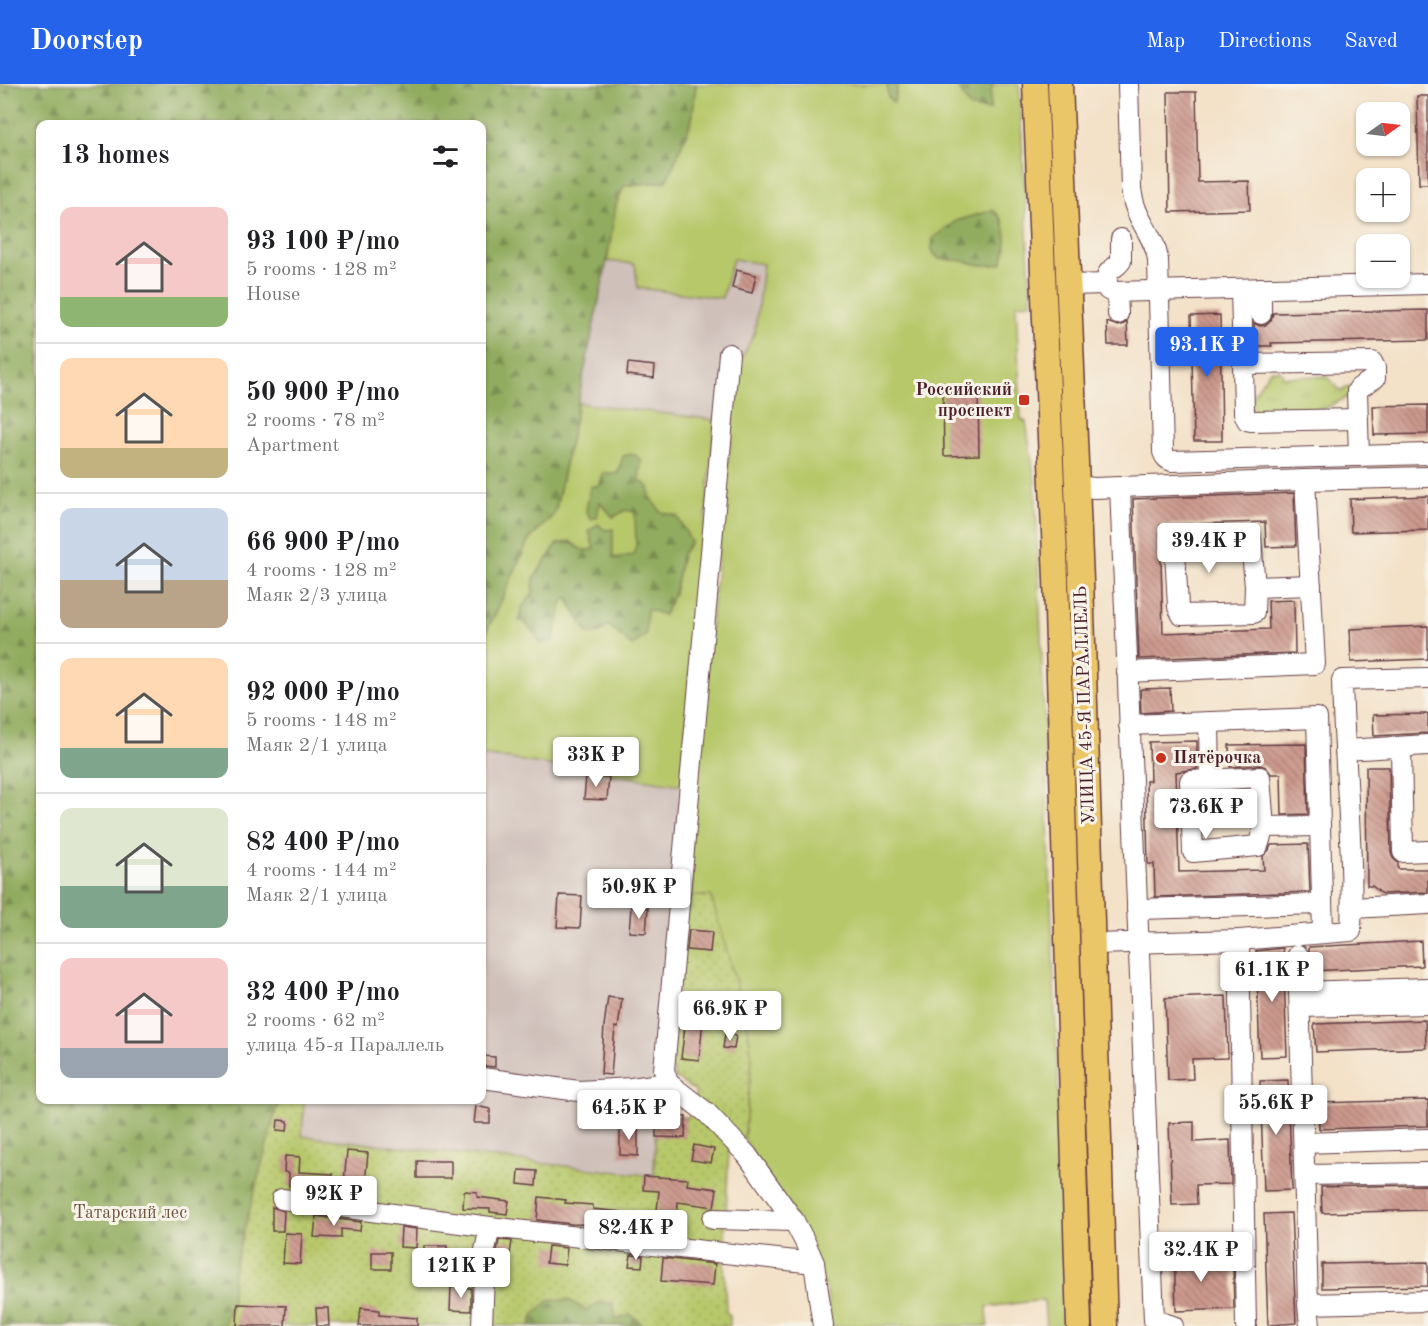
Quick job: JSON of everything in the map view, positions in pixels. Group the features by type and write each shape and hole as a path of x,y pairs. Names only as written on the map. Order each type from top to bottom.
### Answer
{"main road":[{"name":"УЛИЦА 45-Я ПАРАЛЛЕЛЬ","path":"1035,84 1056,590 1079,1326"},
{"name":"УЛИЦА 45-Я ПАРАЛЛЕЛЬ","path":"1060,84 1077,486 1105,1326"}],"street":[{"path":"1128,84 1133,202 1157,252 1162,452 1167,459 1172,461 1428,454"},
{"path":"1118,314 1108,272 1120,264 1121,239"},
{"path":"1068,285 1159,291 1428,284"},
{"path":"1251,289 1262,314"},
{"path":"1251,289 1243,364 1244,413 1247,420 1358,419"},
{"path":"729,354 664,1070 668,1083 707,1113 747,1155 794,1221 806,1242 814,1263 822,1326"},
{"path":"1243,364 1372,362 1375,368 1375,378 1358,391 1359,456"},
{"path":"1077,486 1094,488 1428,477"},
{"path":"1127,672 1315,664 1305,480"},
{"path":"1120,487 1154,1320 1173,1326"},
{"path":"1251,538 1255,586 1254,613 1182,615 1178,607 1175,551 1180,541 1251,538"},
{"path":"1255,586 1311,585"},
{"path":"1093,944 1239,940 1351,931 1352,908 1342,680 1428,678"},
{"path":"1129,725 1317,718 1323,933"},
{"path":"1209,722 1210,780"},
{"path":"1345,750 1428,745"},
{"path":"1401,747 1403,852 1428,851"},
{"path":"1260,777 1264,827 1258,846 1193,852 1190,781 1260,777"},
{"path":"1264,827 1320,826"},
{"path":"1137,909 1322,904"},
{"path":"1352,908 1428,904"},
{"path":"1239,940 1246,1326"},
{"path":"1298,954 1310,1326"},
{"path":"1299,1000 1428,988"},
{"path":"1299,1000 1428,1004"},
{"path":"486,1079 579,1091 668,1083"},
{"path":"1304,1143 1428,1139"},
{"path":"1305,1175 1428,1173"},
{"path":"282,1199 490,1227 814,1263"},
{"path":"713,1219 794,1221"},
{"path":"482,1326 485,1250 490,1227"},
{"path":"1308,1304 1428,1301"}],"shaded area":[{"path":"733,259 763,264 755,332 738,366 732,422 578,403 607,261 635,264 722,298"},
{"path":"486,756 681,785 658,1078 654,1176 302,1136 304,1104 486,1104"}],"green space":[{"name":"Татарский лес","path":"0,84 696,84 692,120 667,181 624,186 616,205 607,261 555,513 528,541 486,632 486,120 36,120 36,1104 278,1104 233,1272 232,1302 225,1322 221,1326 0,1326"},
{"path":"696,84 1019,84 1031,303 1016,304 1021,419 1026,422 1035,480 1067,1326 1046,1326 1044,1300 987,1307 988,1326 830,1326 827,1291 744,1138 752,1059 686,896 702,709 738,366 755,332 763,264 733,259 722,298 638,288 635,264 607,261 616,205 623,186 692,120"},
{"path":"887,84 898,84 894,103 888,98"},
{"path":"956,84 994,84 991,90 990,110 970,108"},
{"path":"993,210 1002,221 1006,234 1002,263 987,265 939,259 932,251 933,238 956,221"},
{"path":"1270,370 1280,370 1284,377 1327,376 1341,391 1350,386 1350,396 1315,413 1250,414 1249,401"},
{"path":"578,403 715,420 681,785 486,756 486,632 528,541 555,513"},
{"path":"634,454 641,460 639,480 649,487 650,497 661,512 677,516 691,542 682,554 674,594 664,615 647,609 646,635 632,646 608,625 600,633 588,634 567,598 563,601 553,641 541,643 525,622 519,621 521,609 533,594 534,578 557,544 570,541 581,549 594,549 589,531 598,524 605,530 613,529 613,558 633,555 636,546 635,512 626,510 613,517 600,502 597,517 591,519 586,511 590,487 600,485 603,473 618,473 623,456"},
{"path":"686,896 711,896 747,1022 752,1059 744,1138 729,1148 724,1258 726,1312 730,1315 730,1326 645,1326 631,1314 616,1320 613,1303 599,1302 586,1310 569,1300 551,1299 534,1314 529,1326 221,1326 225,1322 232,1302 233,1272 278,1104 304,1104 302,1136 654,1176 656,1115 689,1117 696,1092 675,1078 671,1065"},
{"path":"551,1299 569,1300 586,1309 599,1303 612,1303 624,1309 645,1326 529,1326 534,1314"}],"building":[{"path":"1168,92 1196,92 1198,182 1249,181 1250,210 1170,212"},
{"path":"1417,96 1428,96 1428,184 1419,184"},
{"path":"736,270 756,275 752,293 732,288"},
{"path":"1428,310 1428,340 1271,343 1272,346 1255,346 1254,323 1260,326 1266,325 1273,313"},
{"path":"1220,315 1222,441 1194,441 1191,316"},
{"path":"1127,321 1128,345 1108,345 1107,322 1118,326"},
{"path":"628,363 655,366 654,378 627,375"},
{"path":"943,390 978,390 979,455 944,456"},
{"path":"1428,405 1428,434 1374,435 1373,406"},
{"path":"1294,493 1296,546 1266,547 1265,522 1160,525 1163,633 1269,629 1268,601 1294,600 1295,653 1139,659 1133,499"},
{"path":"1428,496 1428,530 1351,532 1350,499"},
{"path":"1428,626 1428,659 1351,662 1350,629"},
{"path":"1170,688 1171,711 1141,713 1140,690"},
{"path":"1428,714 1428,733 1374,736 1373,715"},
{"path":"1197,741 1197,769 1176,772 1179,872 1264,870 1263,856 1271,845 1308,844 1310,892 1155,897 1154,864 1148,864 1146,781 1150,781 1149,742"},
{"path":"1306,744 1308,814 1282,815 1281,774 1271,774 1266,767 1260,765 1230,767 1229,745"},
{"path":"1366,767 1389,767 1391,852 1398,863 1398,869 1428,869 1428,892 1382,894 1372,886 1367,886"},
{"path":"586,776 609,777 607,800 584,799"},
{"path":"559,895 582,896 580,928 557,927"},
{"path":"631,907 648,908 646,933 629,932"},
{"path":"689,930 712,932 710,952 687,950"},
{"path":"1421,941 1422,966 1310,971 1309,947"},
{"path":"1283,948 1287,1056 1260,1057 1256,951"},
{"path":"685,996 710,999 707,1021 703,1020 699,1060 681,1058 686,1018 682,1018"},
{"path":"1226,996 1228,1058 1192,1059 1193,1079 1168,1080 1165,998"},
{"path":"608,997 622,999 618,1028 615,1027 611,1075 601,1074"},
{"path":"1425,1020 1426,1048 1316,1052 1314,1024"},
{"path":"725,1034 736,1035 734,1049 723,1048"},
{"path":"486,1056 495,1057 495,1067 486,1066"},
{"path":"1288,1080 1292,1190 1264,1191 1260,1081"},
{"path":"1428,1100 1428,1126 1319,1129 1318,1103"},
{"path":"476,1106 490,1109 490,1123 474,1123"},
{"path":"656,1115 686,1117 685,1138 656,1137"},
{"path":"278,1120 288,1121 287,1131 277,1130"},
{"path":"1194,1122 1194,1142 1230,1140 1231,1184 1196,1185 1197,1204 1172,1205 1169,1123"},
{"path":"620,1127 638,1127 638,1156 620,1155"},
{"path":"694,1145 714,1149 711,1163 691,1160"},
{"path":"347,1151 368,1153 365,1184 344,1182"},
{"path":"285,1156 300,1157 299,1172 333,1174 332,1188 289,1186 289,1173 284,1172"},
{"path":"417,1161 451,1161 451,1178 417,1178"},
{"path":"519,1170 537,1171 536,1186 518,1184"},
{"path":"644,1176 688,1179 687,1185 717,1189 714,1207 678,1202 676,1232 655,1230 659,1191 643,1190"},
{"path":"1428,1185 1428,1210 1322,1213 1321,1187"},
{"path":"464,1191 477,1192 477,1197 509,1201 507,1214 490,1212 490,1209 463,1208"},
{"path":"539,1197 566,1200 565,1203 593,1205 593,1209 621,1212 620,1217 651,1221 650,1233 604,1228 604,1225 537,1220"},
{"path":"272,1207 284,1211 283,1231 272,1231"},
{"path":"1291,1213 1296,1323 1268,1325 1264,1214"},
{"path":"316,1216 361,1222 360,1231 341,1229 341,1238 314,1237"},
{"path":"401,1227 417,1229 416,1248 400,1247"},
{"path":"285,1233 302,1234 300,1264 283,1263"},
{"path":"499,1240 512,1241 510,1254 497,1252"},
{"path":"424,1246 447,1246 447,1274 424,1274"},
{"path":"548,1246 567,1248 565,1265 546,1263"},
{"path":"1198,1247 1199,1267 1233,1266 1234,1309 1176,1311 1174,1248"},
{"path":"372,1252 391,1252 391,1269 372,1269"},
{"path":"631,1255 643,1256 642,1267 629,1266"},
{"path":"663,1258 715,1264 713,1285 661,1281"},
{"path":"1428,1262 1428,1286 1322,1288 1322,1264"},
{"path":"451,1287 471,1288 471,1311 450,1310"},
{"path":"238,1304 286,1306 285,1326 237,1326"},
{"path":"316,1308 328,1308 329,1326 317,1326"},
{"path":"361,1308 379,1310 379,1315 417,1318 417,1326 359,1326"}],"place":[{"name":"Российский проспект","path":"1024,400"},
{"name":"Пятёрочка","path":"1161,758"}]}
